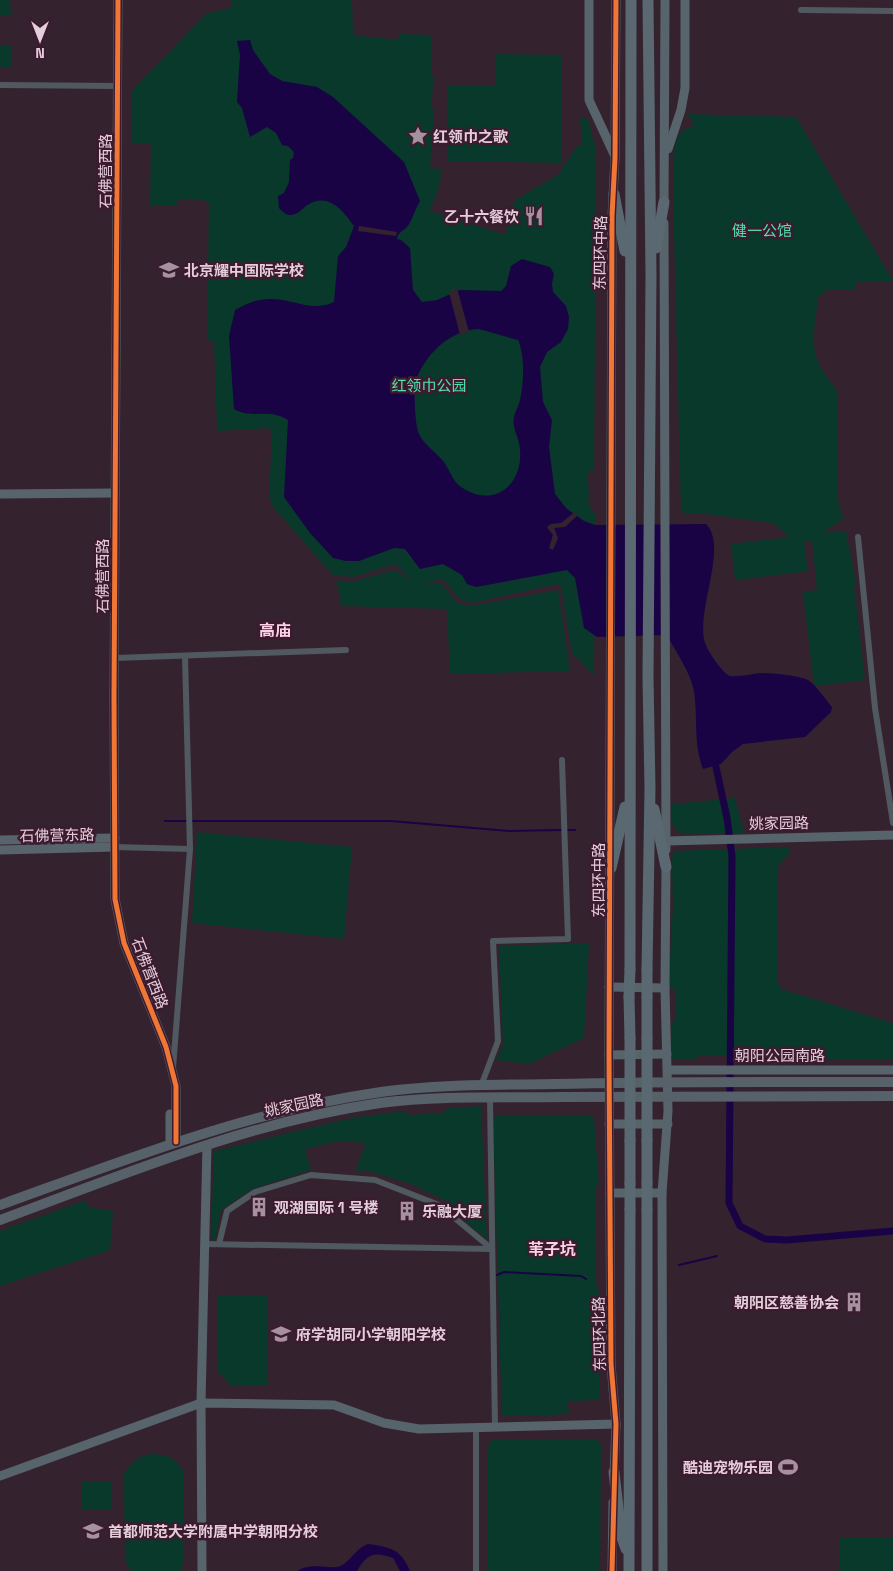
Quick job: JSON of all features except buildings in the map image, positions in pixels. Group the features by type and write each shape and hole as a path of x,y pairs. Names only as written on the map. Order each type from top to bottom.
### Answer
{"highway":[{"name":"东四环中路","path":"630,1038 631,0"},
{"path":"647,1571 647,969 650,788 648,678 651,275 648,0"},
{"path":"614,194 630,276"},
{"path":"651,275 664,202"},
{"path":"611,868 630,788"},
{"path":"650,788 666,867"},
{"name":"东四环北路","path":"629,1571 630,1038"},
{"path":"614,1472 621,1536 629,1556"}],"main road":[{"name":"姚家园路","path":"0,1206 173,1143 270,1113 332,1100 417,1088 610,1082"},
{"name":"朝阳公园南路","path":"610,1082 893,1082"},
{"name":"姚家园路","path":"0,1220 258,1128 382,1103 490,1098 668,1096"},
{"path":"668,1096 893,1096"}],"street":[{"name":"石佛营西路","path":"118,0 115,900 124,944 166,1047 176,1086 173,1143"},
{"path":"589,0 589,100 615,158"},
{"name":"东四环中路","path":"610,1096 611,507 616,0"},
{"path":"663,1571 662,1193 668,1124 665,988 665,0"},
{"path":"666,156 681,110 685,88 685,0"},
{"path":"801,10 893,11"},
{"path":"0,86 118,86"},
{"path":"0,494 115,493"},
{"path":"858,537 874,708 893,823"},
{"path":"115,658 346,650"},
{"path":"172,1072 176,1043 190,849 185,656"},
{"path":"481,1086 498,1041 493,941 568,939 562,760"},
{"name":"姚家园路","path":"666,841 893,835"},
{"name":"石佛营东路","path":"0,840 115,843"},
{"path":"115,843 190,849"},
{"name":"石佛营东路","path":"0,850 115,843"},
{"path":"609,988 665,988"},
{"path":"609,1055 667,1054"},
{"name":"朝阳公园南路","path":"668,1070 893,1070"},
{"name":"东四环北路","path":"610,1096 611,1364 616,1424 612,1571"},
{"path":"490,1098 495,1427"},
{"path":"609,1124 668,1124"},
{"path":"202,1571 201,1403 206,1145"},
{"path":"219,1244 227,1210 255,1192 311,1175 375,1180 439,1205 492,1249"},
{"path":"610,1193 662,1193"},
{"path":"205,1244 492,1249"},
{"path":"0,1476 201,1403 334,1405 402,1427 476,1428 616,1424"},
{"path":"476,1428 476,1571"}],"green space":[{"path":"0,0 10,0 11,15 0,15"},
{"name":"红领巾公园","path":"231,0 352,0 353,35 398,40 399,34 431,35 432,76 434,76 431,107 434,109 430,168 441,169 440,184 430,211 505,235 515,200 558,175 577,146 582,146 580,117 588,119 596,150 594,471 588,472 589,506 595,514 594,676 572,653 561,587 557,584 472,603 460,599 442,579 419,584 441,583 457,603 471,606 558,590 570,671 450,674 447,609 341,606 337,580 351,582 395,570 412,581 395,564 353,577 333,575 273,507 269,497 272,434 269,428 217,431 214,341 207,340 209,203 203,200 177,200 177,206 150,205 151,143 131,144 131,92 207,13 231,8"},
{"path":"0,45 11,45 11,67 0,67"},
{"path":"496,54 561,55 561,163 447,161 447,85 496,86"},
{"name":"健一公馆","path":"686,114 796,117 893,281 855,281 855,289 827,290 818,298 814,338 814,348 821,368 838,391 837,497 843,519 822,533 846,531 856,585 854,586 865,680 814,686 803,592 817,590 812,540 804,542 808,571 735,580 731,544 789,537 773,523 700,513 683,513 681,511 673,174 674,152 679,134 685,129 693,128 692,119"},
{"path":"735,798 744,833 682,833 673,825 672,804"},
{"path":"197,832 352,847 344,939 192,923"},
{"path":"789,847 789,854 779,864 778,872 778,982 781,989 893,1023 893,1059 749,1060 749,1056 697,1056 696,1060 675,1060 672,1058 672,1025 676,1015 676,990 671,988 669,981 673,906 672,858 674,851"},
{"path":"589,943 584,1038 529,1064 496,1060 503,1045 499,946"},
{"path":"481,1106 487,1239 443,1204 446,1201 411,1184 365,1170 355,1172 366,1143 339,1141 305,1149 311,1170 252,1189 221,1210 216,1239 211,1240 214,1151 351,1118 404,1111 409,1115 443,1113 448,1108"},
{"path":"498,1115 591,1115 594,1118 599,1186 595,1186 595,1275 599,1296 600,1400 567,1401 569,1413 547,1416 502,1416 493,1119"},
{"path":"86,1200 87,1207 113,1211 110,1250 0,1286 0,1231"},
{"path":"218,1296 267,1296 267,1385 232,1386 218,1372"},
{"path":"595,1439 601,1443 600,1571 487,1571 487,1447 492,1440"},
{"path":"154,1454 172,1458 184,1472 184,1557 181,1571 131,1571 125,1560 124,1474 136,1460"},
{"path":"81,1481 112,1481 112,1509 81,1509"},
{"path":"840,1538 893,1538 893,1571 840,1571"}],"shaded area":[{"path":"250,40 253,50 270,74 282,81 317,87 333,97 404,162 420,201 409,224 399,233 397,239 410,248 413,290 422,302 437,300 460,290 501,291 506,286 511,266 522,259 550,267 554,274 553,292 566,306 569,317 568,329 561,342 547,352 540,367 543,402 552,420 549,447 555,494 567,509 584,521 595,525 706,524 712,534 714,548 704,614 703,630 706,646 720,667 730,676 760,673 790,675 806,679 813,684 832,707 831,712 805,737 743,744 721,764 703,769 698,750 694,691 686,669 667,635 597,637 584,628 575,578 567,570 476,587 467,584 462,575 443,564 420,569 405,549 394,548 359,561 333,558 310,533 284,497 288,420 274,414 248,414 234,409 229,336 235,310 252,302 278,299 317,306 334,302 338,256 346,247 354,226 339,208 327,201 314,202 293,215 286,214 279,208 278,196 284,193 289,182 290,160 293,158 294,152 288,146 282,145 276,133 267,127 250,137 242,108 237,102 240,55 237,41","holes":["479,329 518,340 522,353 523,369 521,393 514,420 519,443 520,457 518,469 513,480 497,494 486,496 474,494 458,485 444,462 424,442 419,434 415,410 416,380 434,351 447,340 462,332"]},
{"path":"368,1544 394,1550 403,1558 410,1571 400,1571 393,1558 372,1555 364,1561 357,1571 298,1571 312,1566 341,1566 359,1549"}],"pier":[{"path":"359,226 397,232 396,236 358,231"},
{"path":"457,288 469,332 460,335 449,292"},
{"path":"575,512 578,515 565,527 554,528 558,538 553,550 549,548 553,535 547,527 551,524 561,523"}],"waterway":[{"path":"716,767 727,818 732,856 729,1203 740,1226 765,1239 787,1240 893,1231"},
{"path":"165,821 187,821"},
{"path":"192,821 391,821 509,831 562,830"},
{"path":"567,830 575,830"},
{"path":"679,1265 717,1256"},
{"path":"497,1275 504,1272 581,1276 586,1279"}],"cycle path":[{"path":"118,0 114,697 115,899 124,943 166,1047 176,1086 176,1142"},
{"path":"612,1571 616,1424 611,1364 609,1055 612,216 615,158 616,0"}],"place":[{"name":"红领巾之歌","path":"418,136"},
{"name":"乙十六餐饮","path":"534,216"},
{"name":"北京耀中国际学校","path":"169,270"},
{"name":"观湖国际 1 号楼","path":"259,1207"},
{"name":"乐融大厦","path":"407,1211"},
{"name":"朝阳区慈善协会","path":"854,1302"},
{"name":"府学胡同小学朝阳学校","path":"281,1334"},
{"name":"酷迪宠物乐园","path":"788,1467"},
{"name":"首都师范大学附属中学朝阳分校","path":"93,1531"}],"district":[{"name":"高庙","path":"275,630"},
{"name":"苇子坑","path":"552,1249"}]}
